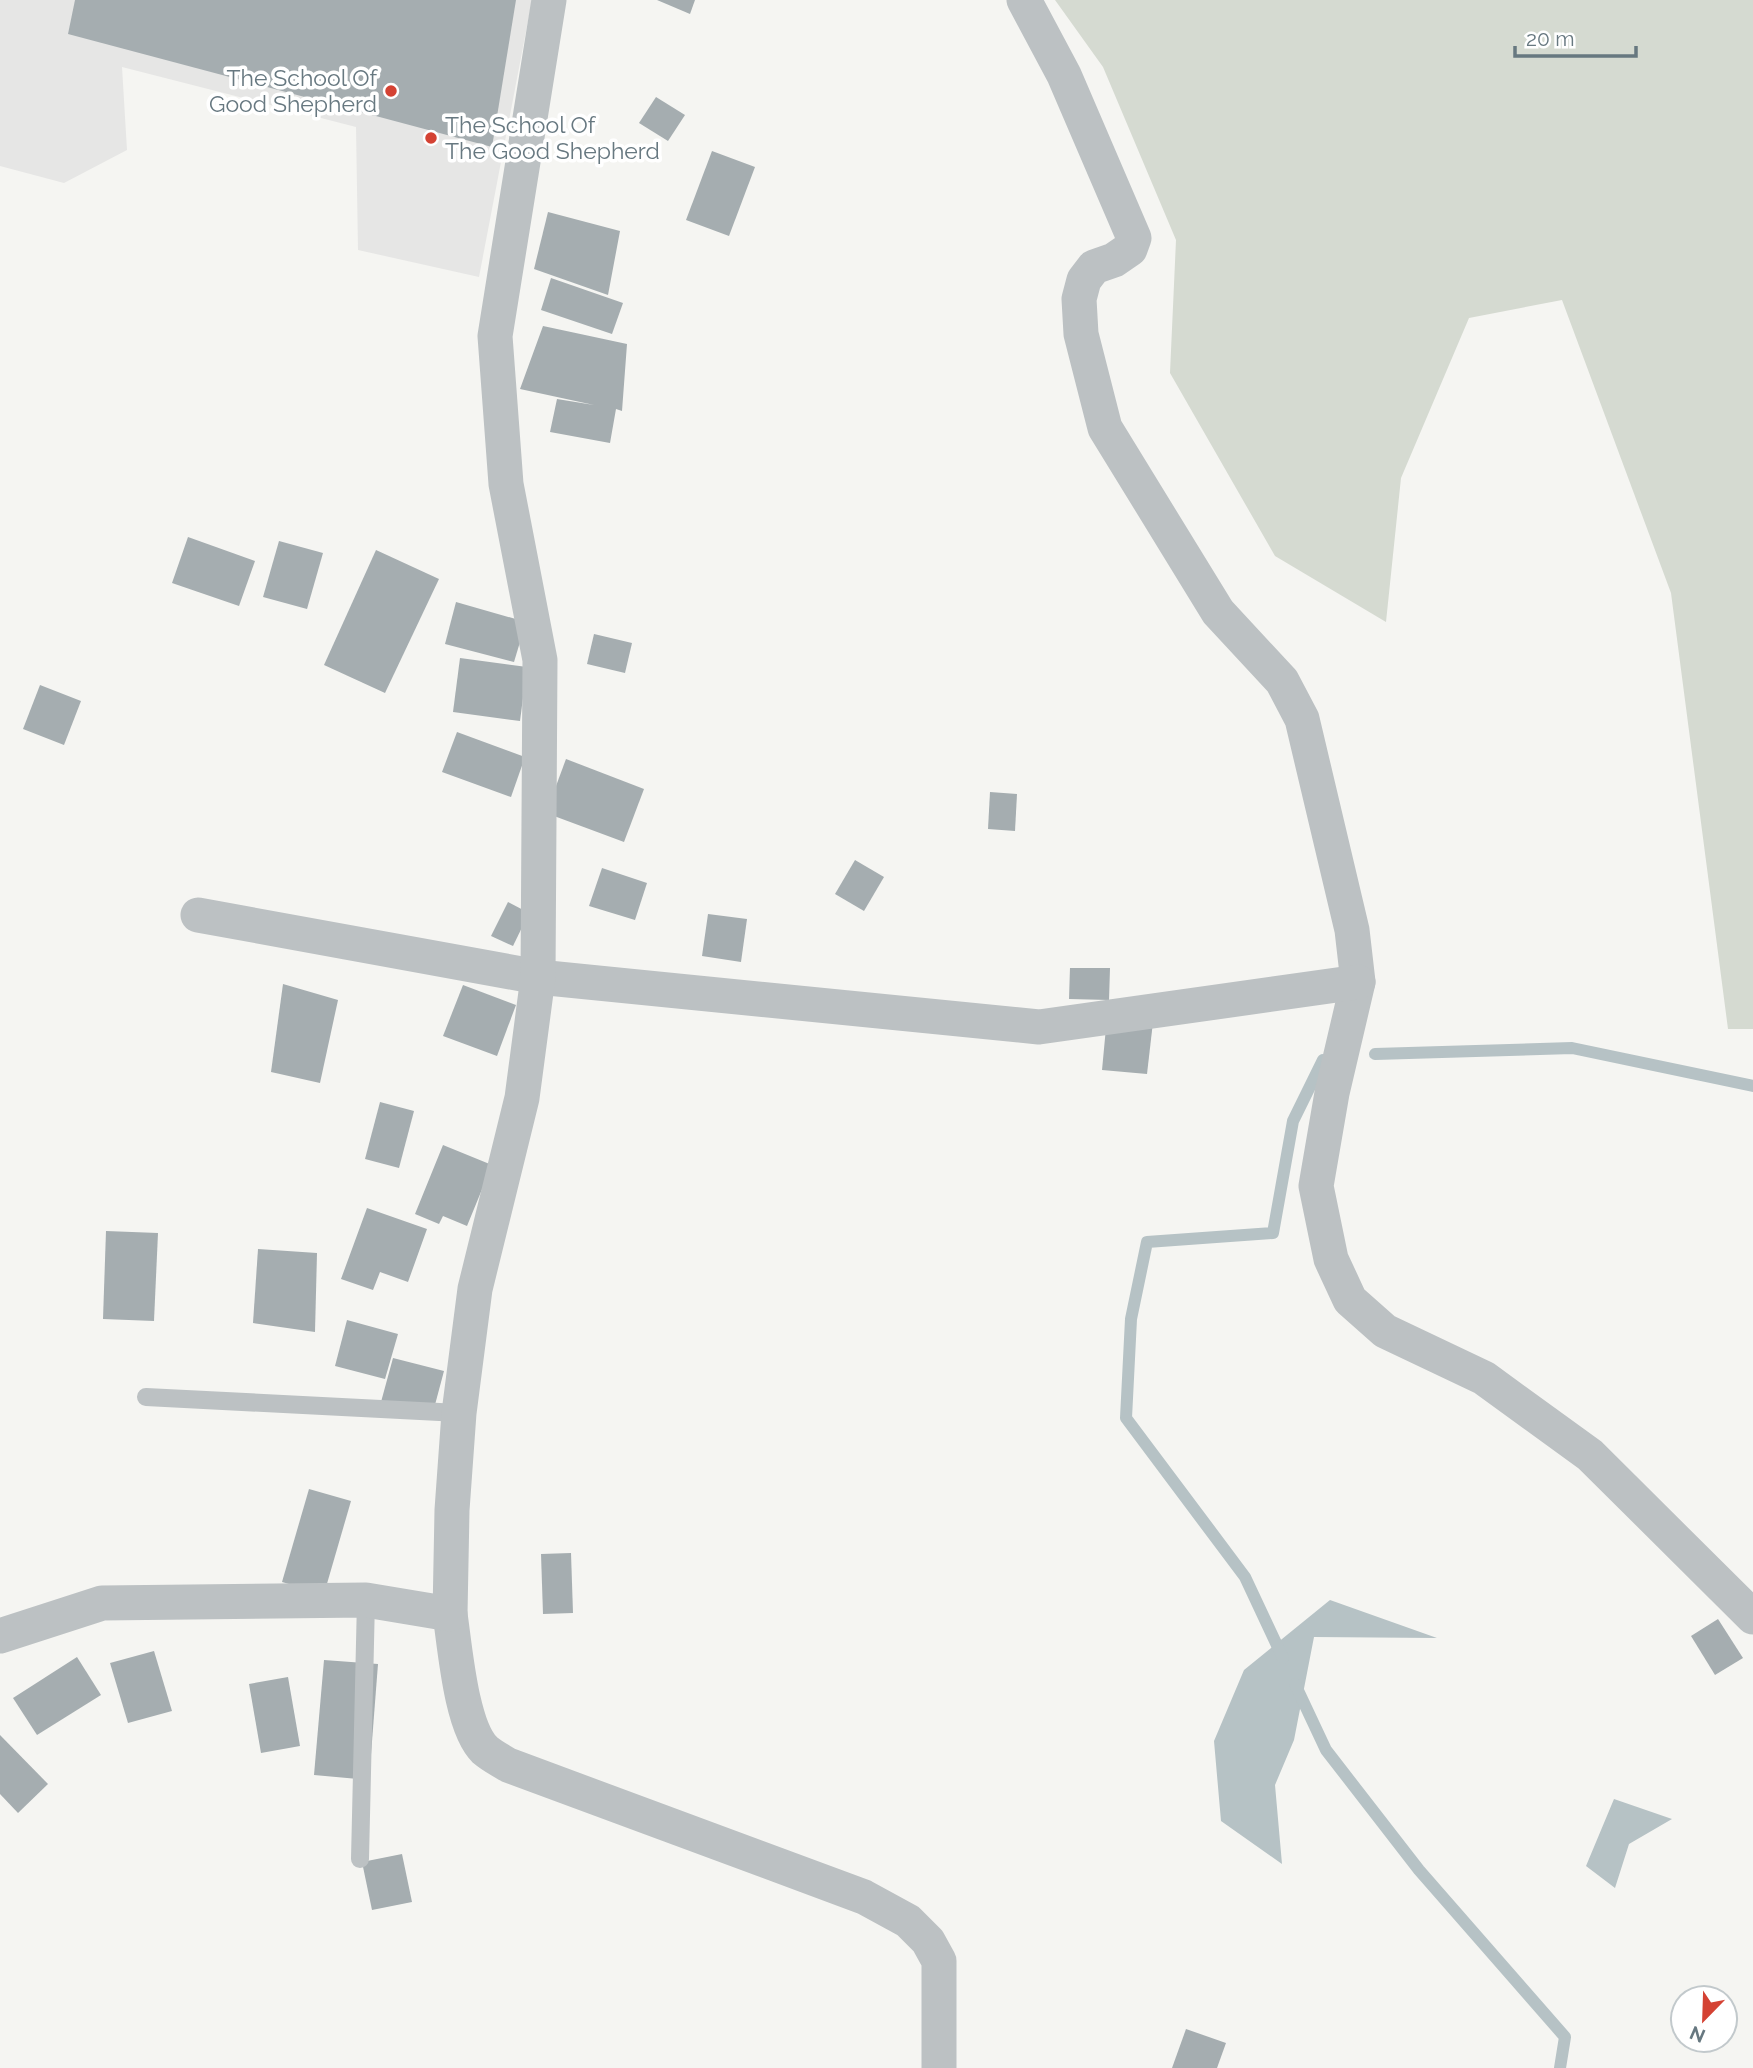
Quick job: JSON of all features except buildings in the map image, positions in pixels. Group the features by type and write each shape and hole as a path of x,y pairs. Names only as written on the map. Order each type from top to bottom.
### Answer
{"street":[{"path":"549,0 495,336 506,484 540,660 538,977 522,1098 475,1289 459,1413 452,1510 450,1614 462,1693 471,1723 484,1748 508,1765 864,1897 908,1922 929,1941 939,1961 939,2068"},
{"path":"1024,0 1064,75 1134,238 1129,249 1114,260 1094,267 1084,279 1079,299 1081,334 1105,428 1218,612 1282,681 1302,719 1352,930 1358,982 1332,1093 1316,1185 1331,1259 1350,1300 1385,1331 1484,1378 1590,1455 1753,1617"},
{"path":"198,915 538,977 1039,1027 1358,982"},
{"path":"0,1636 102,1603 366,1600 450,1614"}],"lane":[{"path":"146,1396 459,1413"},
{"path":"360,1859 366,1600"}],"shaded area":[{"name":"The School Of The Good Shepherd","path":"0,0 532,0 479,277 358,250 356,127 122,67 127,150 64,183 0,166"},
{"path":"1055,0 1753,0 1753,1029 1728,1029 1671,593 1562,300 1469,318 1401,478 1386,622 1275,556 1170,373 1176,240 1103,67"},
{"path":"1330,1600 1437,1638 1314,1637 1294,1740 1275,1785 1282,1864 1221,1821 1214,1741 1244,1670"},
{"path":"1614,1799 1672,1819 1629,1844 1615,1888 1586,1866"}],"waterway":[{"path":"1375,1054 1572,1048 1753,1086"},
{"path":"1283,1658 1245,1577 1126,1418 1131,1319 1147,1242 1273,1233 1293,1121 1323,1060"},
{"path":"1295,1684 1326,1750 1419,1870 1565,2037 1560,2068"}],"place":[{"name":"The School Of Good Shepherd","path":"391,91"},
{"name":"The School Of The Good Shepherd","path":"431,138"}]}
